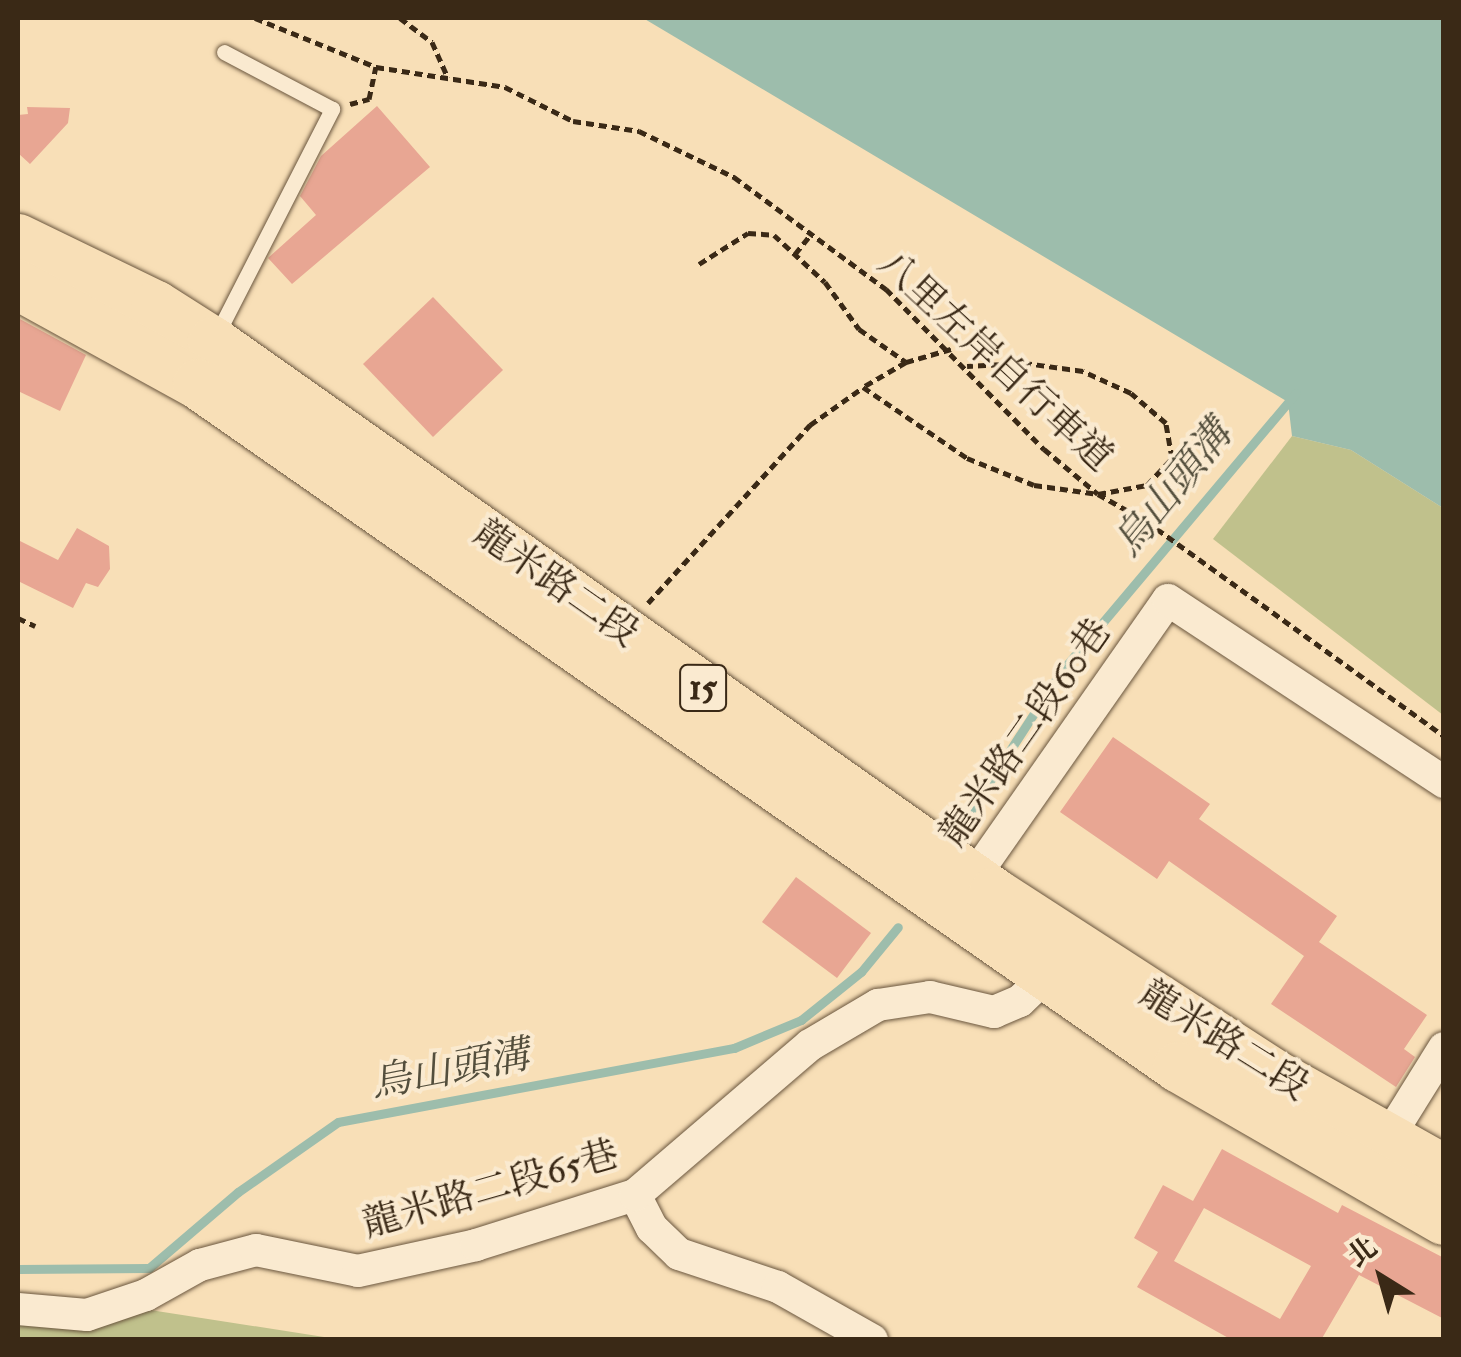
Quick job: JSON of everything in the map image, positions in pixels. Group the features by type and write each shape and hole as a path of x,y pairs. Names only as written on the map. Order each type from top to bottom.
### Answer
{"main road":[{"name":"龍米路二段","path":"18,239 156,306 212,342 623,631 961,894 1045,978 1178,1067 1375,1157"},
{"name":"龍米路二段","path":"18,285 198,384 961,894 1160,1004 1375,1157"},
{"name":"15","path":"1375,1157 1444,1170"},
{"name":"15","path":"1375,1157 1444,1220"}],"street":[{"name":"龍米路二段60巷","path":"961,894 1168,600 1444,782"},
{"name":"龍米路二段65巷","path":"18,1309 87,1315 146,1294 200,1266 256,1250 358,1271 476,1244 635,1195 810,1044 878,1005 930,997 994,1012 1020,1001 1045,978"},
{"path":"1375,1157 1444,1048"},
{"path":"635,1195 652,1228 679,1254 778,1287 872,1340"}],"lane":[{"path":"212,342 332,109 224,52"}],"path":[{"name":"八里左岸自行車道","path":"255,18 376,67 506,86 573,121 639,130 734,177 809,237 886,289 967,366 1044,450 1098,494 1146,521 1444,736"},
{"path":"268,24 278,18"},
{"path":"400,18 432,42 448,78"},
{"path":"332,109 369,99 376,67"},
{"path":"699,264 748,233 774,235 859,329 906,362"},
{"path":"795,254 809,237"},
{"path":"623,631 810,425 906,362 950,349"},
{"path":"863,387 968,458 1034,485 1098,494 1147,484 1172,458 1166,423 1132,393 1083,371 1025,363 967,366"},
{"path":"18,618 35,626"}],"green space":[{"path":"1292,436 1351,450 1443,508 1443,715 1213,539"},
{"path":"86,1300 330,1339 18,1340 18,1305"}],"shaded area":[{"path":"643,18 1443,18 1443,508 1351,450 1292,436 1288,402"}],"building":[{"path":"377,106 430,167 292,284 268,258 316,215 300,196 321,156"},
{"path":"27,107 70,108 68,123 30,164 18,153 18,115 28,114"},
{"path":"433,297 503,370 433,437 363,364"},
{"path":"18,318 86,355 60,411 18,391"},
{"path":"77,528 109,546 110,569 98,587 86,583 73,608 18,581 18,540 58,560"},
{"path":"1113,737 1210,804 1199,819 1337,916 1319,942 1427,1015 1404,1049 1415,1057 1396,1087 1271,1004 1304,956 1169,861 1157,879 1060,812"},
{"path":"796,877 871,933 837,978 762,922"},
{"path":"1222,1149 1338,1213 1342,1205 1444,1258 1444,1319 1359,1275 1321,1340 1232,1340 1137,1287 1158,1252 1134,1238 1163,1185 1193,1201","holes":["1204,1208 1311,1266 1280,1319 1174,1261"]}],"waterway":[{"name":"烏山頭溝","path":"964,821 1060,673 1296,393"},
{"name":"烏山頭溝","path":"18,1269 149,1268 238,1192 338,1122 734,1048 801,1020 861,972 898,927"}]}
